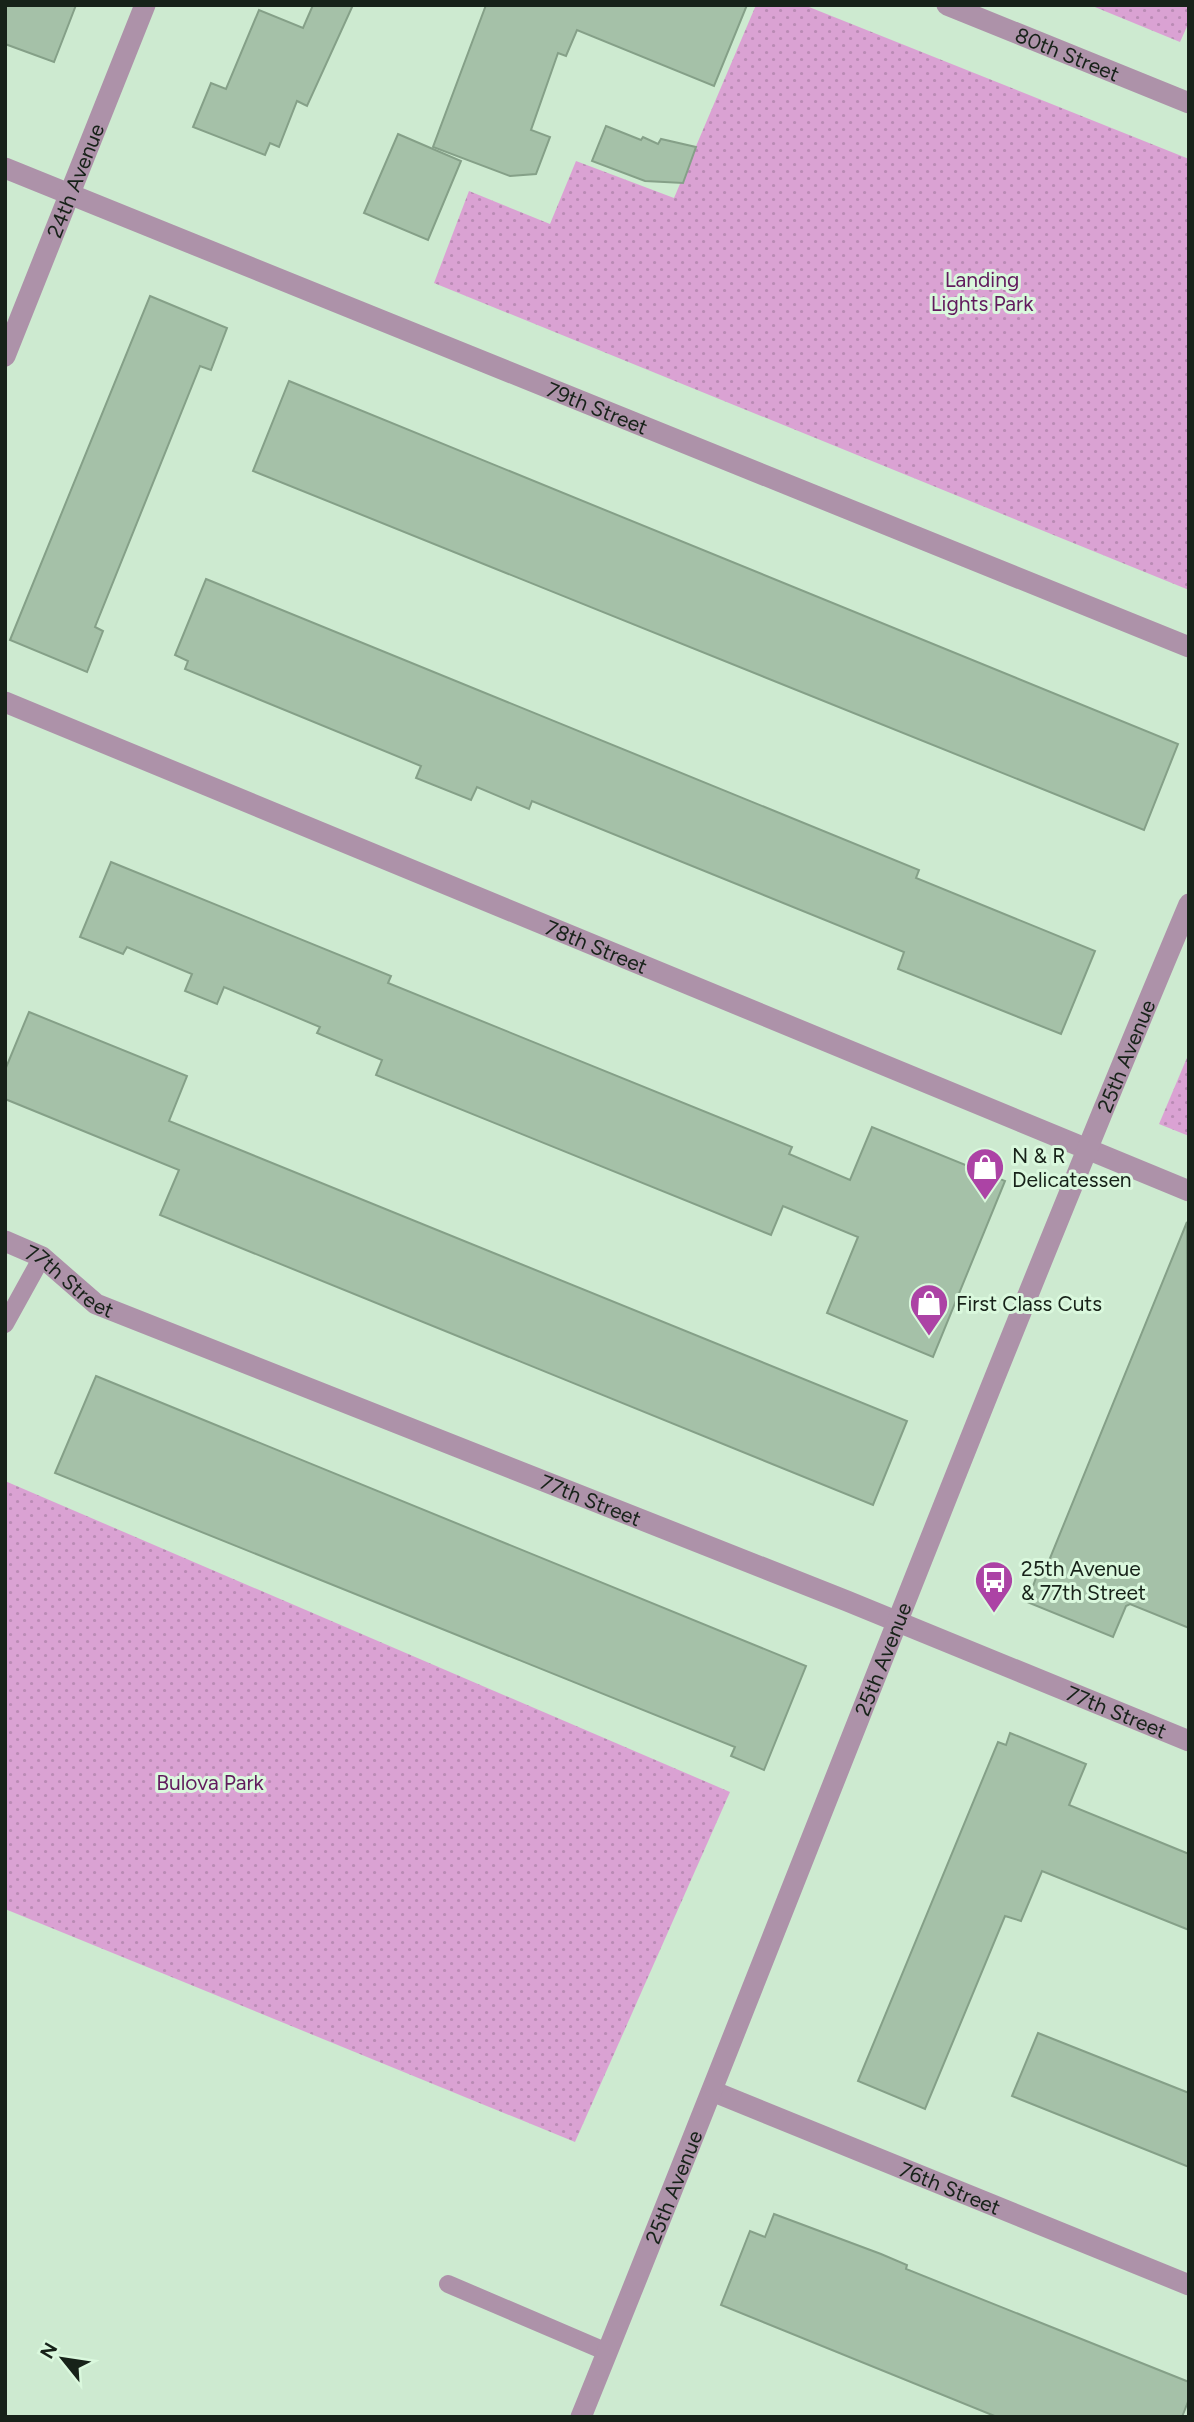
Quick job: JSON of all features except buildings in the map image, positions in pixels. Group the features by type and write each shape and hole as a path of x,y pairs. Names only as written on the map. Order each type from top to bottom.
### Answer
{"street":[{"name":"24th Avenue","path":"5,356 145,5"},
{"name":"80th Street","path":"947,5 1189,103"},
{"name":"79th Street","path":"5,168 1189,647"},
{"name":"78th Street","path":"5,702 1189,1191"},
{"name":"25th Avenue","path":"581,2417 1086,1150 1189,904"},
{"name":"77th Street","path":"5,1241 42,1257 96,1304 897,1621 1189,1741"},
{"name":"76th Street","path":"712,2091 1189,2285"}],"lane":[{"path":"5,1324 42,1257"},
{"path":"448,2284 607,2352"}],"green space":[{"name":"Landing Lights Park","path":"756,5 804,5 1189,159 1189,590 434,283 469,191 550,224 576,161 674,198"},
{"path":"1090,5 1189,5 1189,22 1180,42"},
{"path":"1189,1053 1189,1136 1159,1124"},
{"name":"Bulova Park","path":"5,1481 730,1792 575,2142 5,1909"}],"place":[{"name":"N & R Delicatessen","path":"985,1201"},
{"name":"First Class Cuts","path":"929,1337"},
{"name":"25th Avenue & 77th Street","path":"994,1614"}]}
